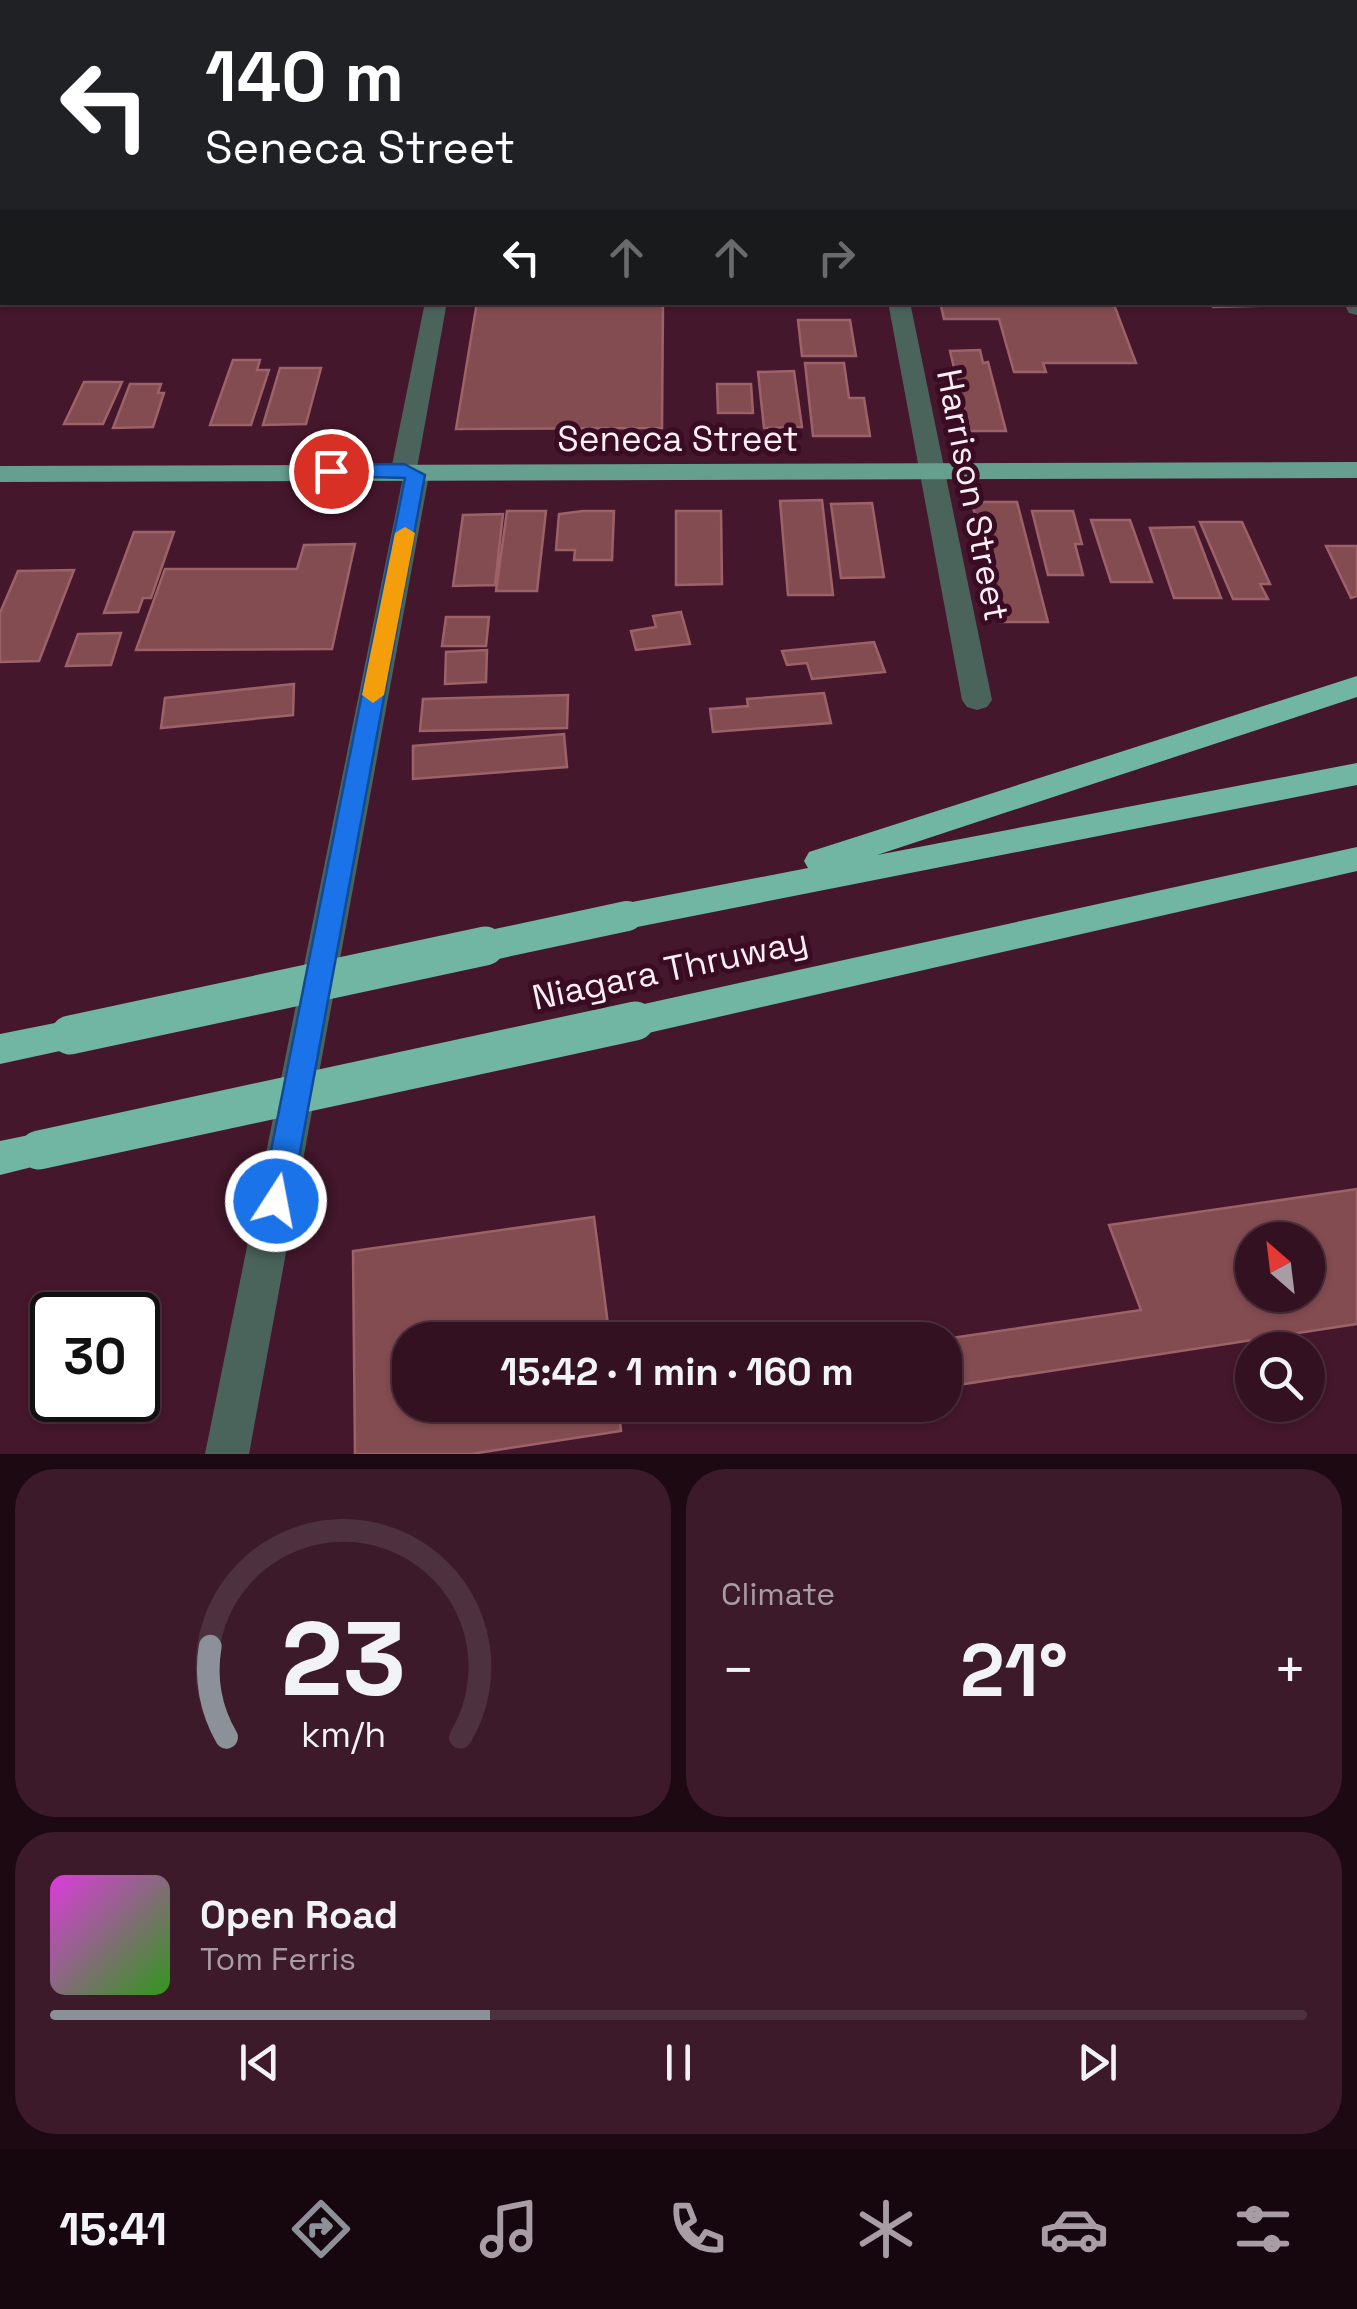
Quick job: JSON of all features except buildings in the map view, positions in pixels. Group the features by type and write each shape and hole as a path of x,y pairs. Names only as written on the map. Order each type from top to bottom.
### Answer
{"highway":[{"path":"704,899 1357,686"},
{"name":"Niagara Thruway","path":"0,1049 704,899 1357,774"},
{"name":"Niagara Thruway","path":"0,1158 636,1021 1357,859"}],"main road":[{"name":"Seneca Street","path":"0,474 1357,470"}],"street":[{"path":"227,1454 410,473 436,305"},
{"name":"Harrison Street","path":"900,305 977,700"}],"slow traffic":[{"path":"373,695 405,533"}],"route":[{"path":"276,1201 416,475 404,470 331,471"}]}
